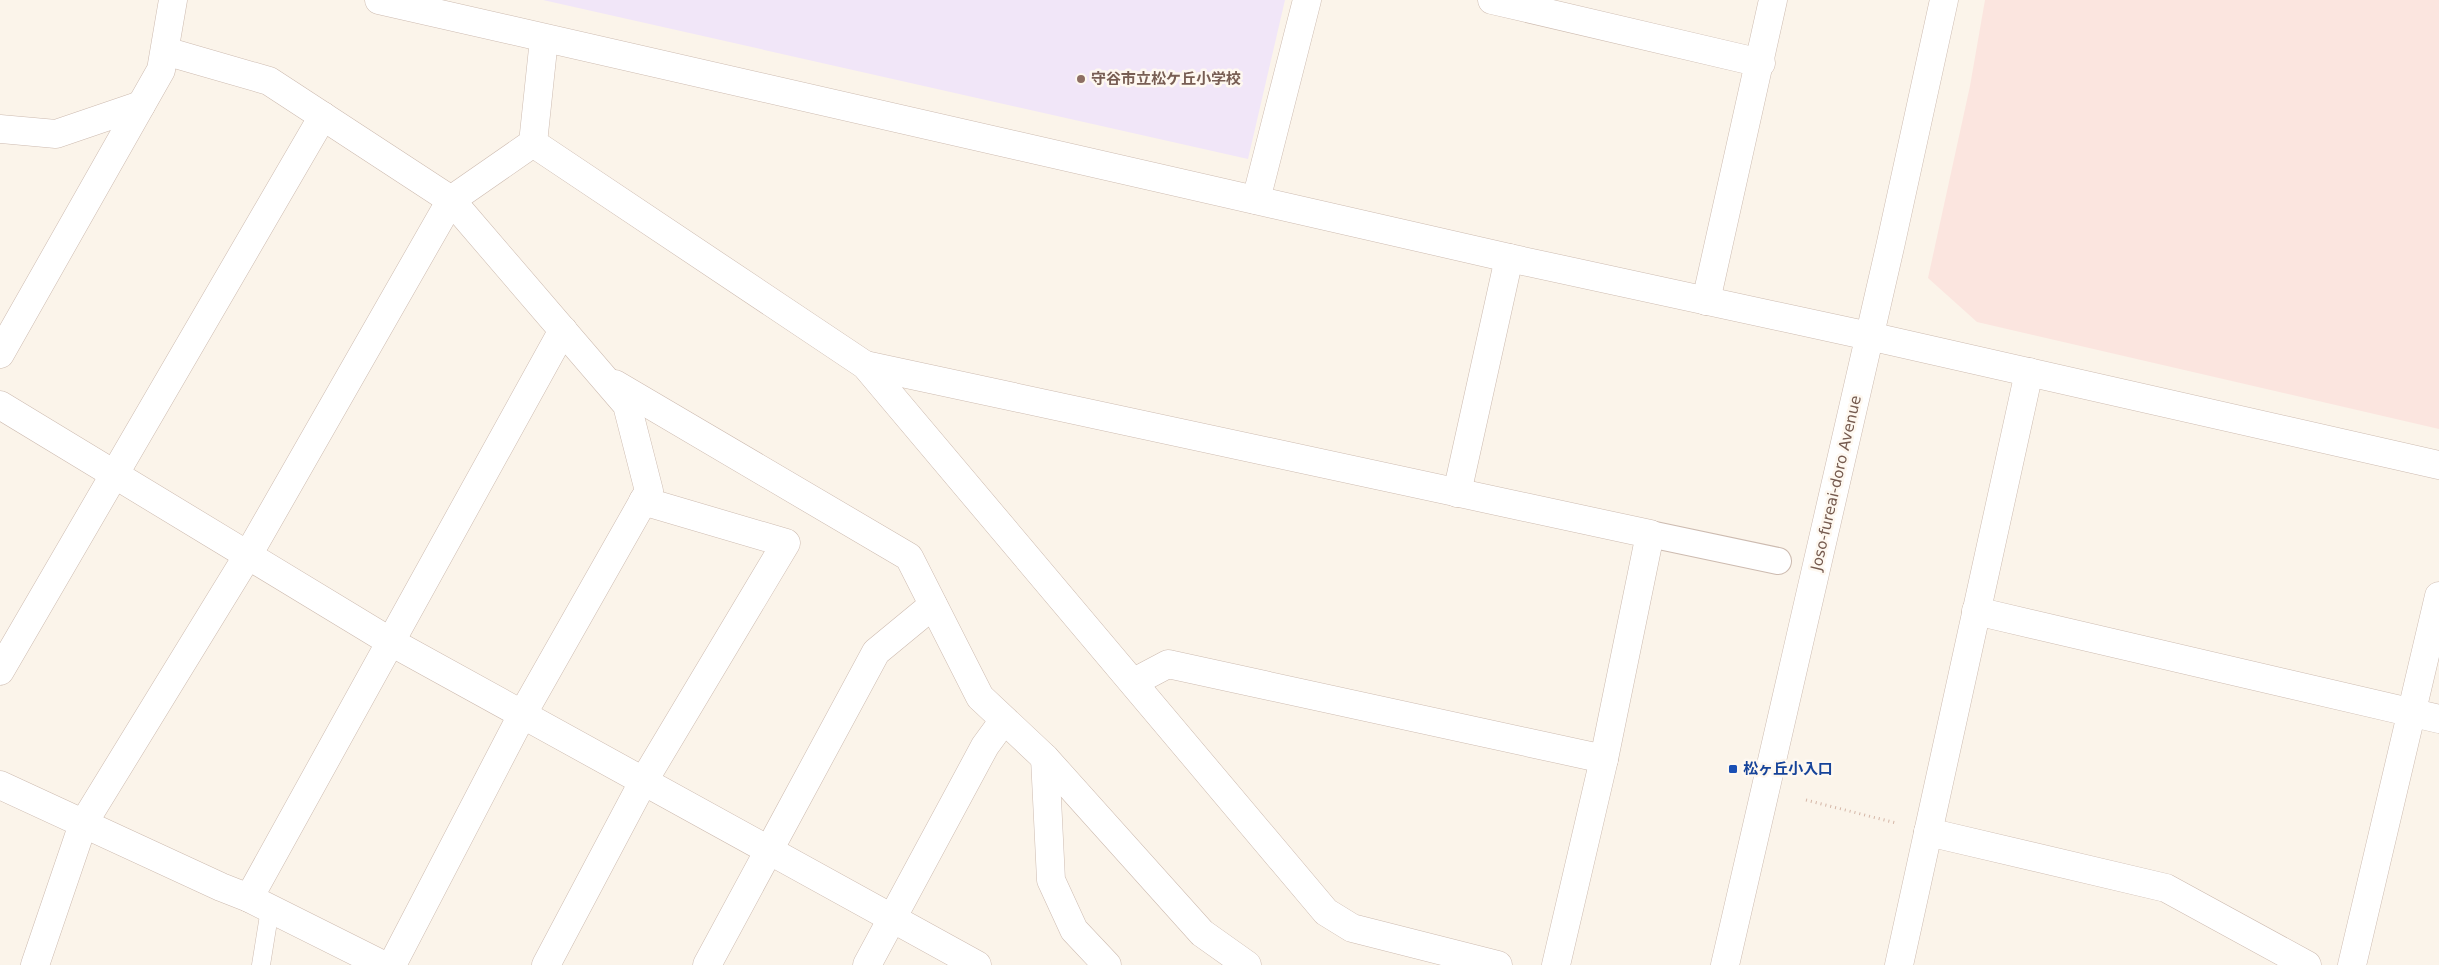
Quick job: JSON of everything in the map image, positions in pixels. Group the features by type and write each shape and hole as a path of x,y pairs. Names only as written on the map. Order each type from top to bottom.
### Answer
{"street":[{"path":"0,354 161,70 173,0"},
{"path":"378,0 1509,258 1869,336 2439,465"},
{"path":"1256,200 1307,0"},
{"path":"1492,0 1533,4 1761,62"},
{"path":"1706,300 1761,62 1773,0"},
{"name":"Joso-fureai-doro Avenue","path":"1725,965 1944,0"},
{"path":"34,965 83,824 248,556 451,200 533,143 544,39"},
{"path":"165,51 269,81 451,200 627,405 648,491 522,715 392,965"},
{"path":"0,129 56,134 141,105"},
{"path":"0,671 322,116"},
{"path":"533,143 865,365 1326,912 1352,928 1498,965"},
{"path":"1457,493 1509,258"},
{"path":"260,903 391,642 563,330"},
{"path":"865,365 1778,561"},
{"path":"1899,965 2029,372"},
{"path":"603,377 909,557 980,697 1045,758 1202,933 1247,965"},
{"path":"0,405 391,642 977,965"},
{"path":"546,965 643,782 786,543 643,501"},
{"path":"1556,965 1604,759 1650,534"},
{"path":"2352,965 2439,596"},
{"path":"707,965 876,652 933,605"},
{"path":"1976,611 2439,719"},
{"path":"1134,682 1168,664 1604,759"},
{"path":"867,965 985,746 1004,720"},
{"path":"1045,758 1051,880 1074,930 1107,965"},
{"path":"0,785 260,903 383,965"},
{"path":"1928,832 2166,888 2307,965"}],"lane":[{"path":"260,903 262,965"}],"path":[{"path":"1806,800 1928,832"}],"shaded area":[{"name":"守谷市立松ケ丘小学校","path":"543,0 1285,0 1248,159"},
{"path":"1985,0 2439,0 2439,429 1977,322 1928,278 1970,86"}],"place":[{"name":"守谷市立松ケ丘小学校","path":"1081,79"},
{"name":"松ヶ丘小入口","path":"1733,769"}]}
